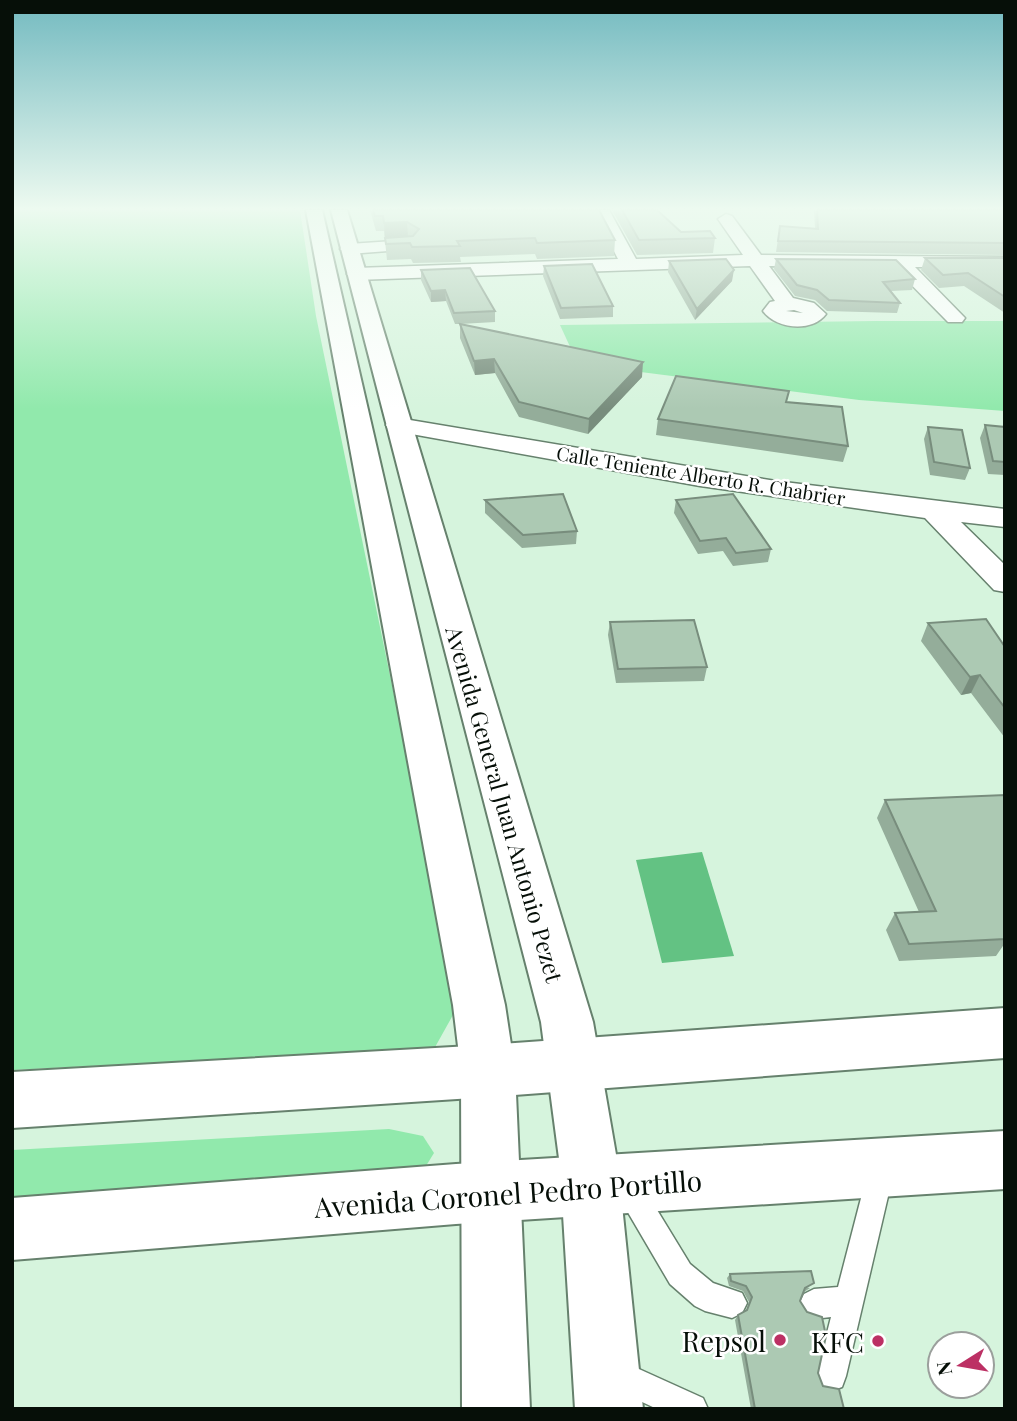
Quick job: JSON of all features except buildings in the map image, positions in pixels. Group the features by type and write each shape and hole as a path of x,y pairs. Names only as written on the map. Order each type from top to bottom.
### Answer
{"street":[{"path":"328,276 479,1005 488,1071 496,1409"},
{"name":"Avenida General Juan Antonio Pezet","path":"357,276 567,1022 608,1186 607,1389"},
{"path":"768,276 787,304"},
{"path":"914,276 955,318"},
{"name":"Calle Teniente Alberto R. Chabrier","path":"398,425 638,467 934,511 1005,518"},
{"path":"934,511 1005,583"},
{"path":"12,1100 488,1071 1005,1033"},
{"name":"Avenida Coronel Pedro Portillo","path":"12,1229 491,1193 1005,1160"}],"lane":[{"path":"831,1376 882,1169"},
{"path":"608,1186 680,1274 705,1296 732,1303"},
{"path":"814,1304 848,1300"},
{"path":"607,1389 692,1409"}],"shaded area":[{"path":"12,276 310,276 458,1006 434,1049 12,1070"},
{"path":"1005,321 1005,411 859,400 578,364 560,325"},
{"path":"702,852 734,956 662,963 636,860"},
{"path":"389,1129 423,1136 434,1153 421,1174 12,1201 12,1150"}],"place":[{"name":"Repsol","path":"780,1340"},
{"name":"KFC","path":"878,1341"}]}
